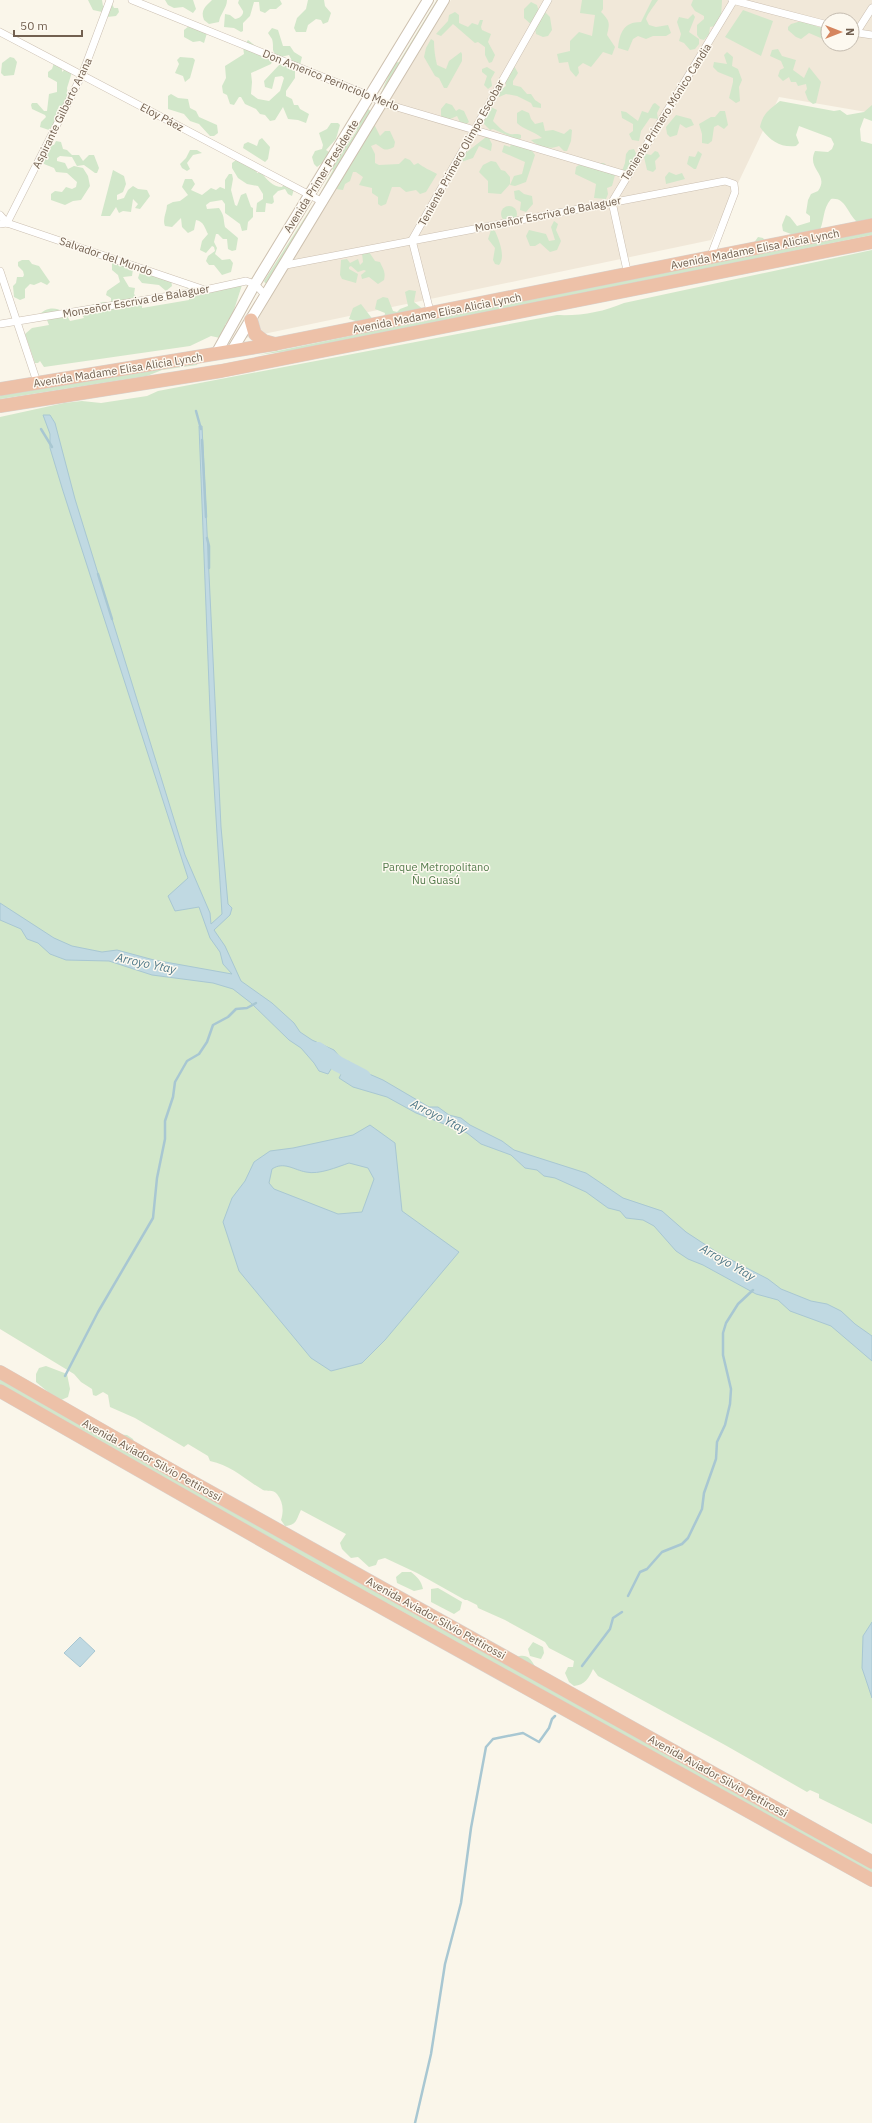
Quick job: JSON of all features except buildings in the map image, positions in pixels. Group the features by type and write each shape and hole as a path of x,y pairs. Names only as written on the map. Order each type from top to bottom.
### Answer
{"highway":[{"name":"Avenida Madame Elisa Alicia Lynch","path":"0,389 275,344 872,226"},
{"name":"Avenida Madame Elisa Alicia Lynch","path":"0,406 221,371 872,242"},
{"path":"252,320 255,334 264,341 275,344"},
{"path":"148,382 164,372 224,364 231,352"},
{"name":"Avenida Aviador Silvio Pettirossi","path":"0,1372 171,1471 872,1862"},
{"name":"Avenida Aviador Silvio Pettirossi","path":"0,1391 312,1569 872,1880"}],"main road":[{"name":"Avenida Primer Presidente","path":"216,354 255,284 428,0"},
{"name":"Avenida Primer Presidente","path":"231,352 286,265 444,0"}],"street":[{"name":"Aspirante Gilberto Arana","path":"4,224 82,75 110,0"},
{"name":"Don Americo Perinciolo Merlo","path":"132,0 383,102 627,175"},
{"name":"Teniente Primero Olimpo Escobar","path":"412,240 548,0"},
{"path":"734,0 820,23"},
{"name":"Teniente Primero Mónico Candia","path":"612,202 734,0"},
{"path":"860,24 872,8"},
{"name":"Eloy Páez","path":"0,32 323,202"},
{"path":"860,33 872,35"},
{"name":"Monseñor Escriva de Balaguer","path":"286,265 725,181 734,184 735,192 710,258"},
{"path":"612,202 628,275"},
{"path":"0,215 4,224"},
{"name":"Salvador del Mundo","path":"4,224 205,290"},
{"path":"412,240 431,314"},
{"path":"0,271 37,382"},
{"name":"Monseñor Escriva de Balaguer","path":"0,324 205,290 246,281 255,284"},
{"path":"255,284 266,296"}],"shaded area":[{"path":"451,0 872,0 872,113 779,97 711,240 245,338"}],"green space":[{"path":"88,0 102,0 103,6 112,4 114,8 118,8 119,12 116,16 107,17 102,12 93,10"},
{"path":"165,0 193,0 196,9 193,13 183,7 174,8 168,5"},
{"path":"212,0 227,0 219,22 209,24 204,20 203,11"},
{"path":"239,0 280,0 282,4 276,9 270,9 265,13 260,11 259,2 254,2 250,16 243,23 243,31 241,32 234,28 224,27 225,14 237,19 243,14 243,11 238,3"},
{"path":"308,0 324,0 325,6 331,13 328,22 323,24 321,20 316,19 308,25 306,32 296,32 294,28 297,18 306,9"},
{"path":"437,0 442,0 381,93 394,63 399,62"},
{"path":"582,0 603,0 603,9 601,12 608,20 609,25 607,35 615,47 612,55 603,52 591,67 583,63 578,67 579,73 576,77 570,70 568,62 559,63 557,54 570,51 570,41 579,32 592,36 595,15 580,13"},
{"path":"652,0 658,0 646,19 649,25 656,27 668,25 671,33 666,36 653,36 646,39 638,36 633,39 628,51 618,48 621,33 626,26 641,22"},
{"path":"693,0 722,0 721,19 715,26 710,27 709,34 704,40 700,39 697,35 697,25 704,19 704,16 695,11 691,5"},
{"path":"531,2 537,5 539,12 545,12 550,17 552,30 548,36 543,37 536,34 535,28 524,18 524,9"},
{"path":"743,10 773,21 761,56 725,37"},
{"path":"455,12 459,15 459,23 468,27 472,23 478,25 480,20 483,20 481,27 482,30 491,34 488,42 495,55 492,62 489,63 485,55 485,47 478,42 475,43 453,24 441,36 436,34 448,21 449,15"},
{"path":"693,14 695,17 689,32 699,39 699,44 695,49 690,50 684,43 679,41 681,34 677,22 679,17 688,19"},
{"path":"808,22 820,27 820,38 809,33 801,39 796,37 788,30 788,27 791,24"},
{"path":"189,26 207,33 204,43 200,41 193,42 184,37 184,30"},
{"path":"272,28 278,30 283,46 290,46 294,52 302,57 300,65 293,63 289,55 281,57 274,52 273,42 268,33"},
{"path":"431,39 434,41 437,65 446,69 449,61 461,52 462,54 462,61 447,88 444,88 439,78 435,76 424,57 426,48"},
{"path":"248,40 273,60 271,64 251,73 251,94 258,99 269,101 280,91 284,78 282,76 275,77 272,89 265,87 264,81 280,64 295,68 295,78 286,91 286,96 292,99 294,105 298,105 300,109 309,114 306,123 288,119 283,107 275,120 270,121 265,115 260,114 256,109 245,104 241,97 239,97 234,105 230,104 227,95 223,93 222,86 226,78 225,66 244,54 243,47"},
{"path":"778,49 782,56 796,60 793,70 804,78 809,67 821,82 816,103 813,104 808,100 805,92 807,89 806,84 798,86 796,82 791,82 789,77 783,81 778,76 780,70 784,68 781,61 770,56 772,50"},
{"path":"727,52 733,57 732,66 738,69 742,80 739,87 740,101 736,103 729,98 733,78 718,72 713,67 714,62 727,64 724,55"},
{"path":"10,57 14,58 17,62 14,75 4,76 1,73 2,63"},
{"path":"180,57 193,58 195,60 190,78 185,82 183,76 175,73 179,64 177,60"},
{"path":"54,63 62,66 62,72 68,66 72,72 67,88 68,97 56,116 56,121 49,130 40,127 41,122 46,117 45,115 32,109 31,105 32,103 37,103 44,111 47,111 49,94 57,92 57,82 48,77 48,72 52,69"},
{"path":"513,64 518,73 513,81 513,85 521,87 527,94 531,94 535,100 541,104 541,108 533,107 531,103 517,96 506,94 499,97 495,93 506,86 504,70"},
{"path":"487,67 495,72 491,79 492,86 488,89 484,85 487,76 482,72 482,69"},
{"path":"171,94 178,98 188,99 190,108 196,111 199,117 217,125 218,133 214,136 210,136 199,124 190,121 184,114 168,109 168,96"},
{"path":"780,101 834,111 840,110 847,115 864,112 872,105 872,121 864,118 860,129 861,141 872,144 872,221 856,221 840,200 831,199 826,207 822,225 818,234 791,234 783,231 782,225 786,215 790,217 797,226 810,222 810,216 806,213 808,200 811,194 818,191 821,185 820,176 813,163 813,157 815,151 828,152 832,149 834,144 831,138 799,126 796,135 799,143 796,146 785,146 775,142 767,136 760,127 761,122 770,109"},
{"path":"446,103 452,105 456,111 459,109 464,111 469,122 465,125 460,122 457,116 448,120 441,117 441,109"},
{"path":"655,103 660,107 657,113 658,119 650,118 641,131 639,141 632,140 629,134 633,131 633,124 622,118 621,111 626,112 638,121 642,111 648,113"},
{"path":"489,106 497,110 493,121 503,131 521,135 521,138 518,140 493,129 490,130 481,121"},
{"path":"364,109 368,109 372,112 373,126 375,126 380,136 385,131 390,131 395,142 394,147 388,149 384,149 376,144 371,146 375,154 375,163 379,165 399,164 405,158 410,160 414,165 418,163 437,174 426,192 420,194 416,190 406,192 400,187 392,187 386,204 381,206 378,204 378,197 372,193 372,188 359,185 363,177 356,172 353,172 350,181 345,184 343,190 336,189 335,187 321,192 333,170 325,161 317,167 314,164 312,157 315,151 322,149 323,145 319,133 327,129 331,123 338,123 340,125 336,139 326,150 329,152 340,152 342,155 343,147 348,144 357,130 354,128"},
{"path":"522,110 529,113 535,124 543,122 545,131 553,130 564,134 570,129 572,130 571,141 567,151 564,151 559,146 548,148 541,146 531,140 542,138 517,123 517,113"},
{"path":"720,111 725,111 728,125 724,129 718,125 714,127 712,141 708,144 702,143 702,134 699,124 711,117 715,117"},
{"path":"676,115 691,119 694,125 686,128 680,124 677,135 670,137 667,134 666,127"},
{"path":"486,137 489,138 492,144 491,151 479,146 473,158 461,162 463,155"},
{"path":"262,138 270,147 268,159 265,162 243,148 244,144 248,142 257,146 259,140"},
{"path":"56,141 61,142 63,149 67,150 72,155 79,155 83,161 89,155 94,155 99,168 97,173 95,173 84,165 77,166 72,157 60,156 57,158 57,161 65,163 68,169 74,166 83,168 88,176 90,186 81,200 73,201 65,205 51,200 51,194 55,191 62,192 66,187 72,189 76,187 77,182 67,173 56,172 54,168 44,164 41,159 50,145 54,145"},
{"path":"511,144 530,148 535,155 526,182 515,186 510,185 514,176 522,174 525,162 502,152 504,145 510,147"},
{"path":"634,149 639,160 631,173 622,171 626,154 629,150"},
{"path":"190,150 197,150 202,153 193,155 187,163 190,169 187,171 182,168 180,164 186,158"},
{"path":"655,151 658,152 660,156 655,161 656,169 653,172 647,170 644,157 646,154 651,155"},
{"path":"698,151 702,154 696,169 694,169 687,164 689,156 695,157"},
{"path":"236,160 245,162 248,167 255,166 257,173 262,173 276,186 282,187 284,184 294,189 292,196 288,194 285,189 278,191 273,196 274,202 272,204 266,203 265,212 256,212 257,203 263,199 263,194 258,186 247,184 238,178 232,168 232,163"},
{"path":"491,161 496,162 501,170 505,171 510,177 510,184 501,194 488,193 488,181 479,172 483,165"},
{"path":"582,163 604,163 615,175 612,186 607,188 608,194 606,199 594,198 596,184 575,174 576,167"},
{"path":"113,170 124,176 126,184 123,192 117,195 117,200 124,198 128,190 133,186 138,189 147,190 150,196 140,209 135,208 138,204 133,199 131,212 123,211 119,213 116,207 110,216 101,216"},
{"path":"669,172 676,175 682,173 685,179 666,184 665,177"},
{"path":"229,174 232,174 233,179 231,190 235,205 237,206 241,195 246,193 251,207 253,208 253,217 248,222 247,230 242,231 240,224 225,213 225,204 222,200 210,202 206,205 207,209 219,208 223,216 225,227 238,238 236,250 232,251 228,249 227,239 223,239 216,234 214,242 217,248 215,254 222,260 230,259 233,263 231,272 222,275 214,265 209,265 206,261 208,256 215,251 214,247 212,246 206,253 200,250 202,241 208,234 201,222 196,220 194,230 188,233 182,227 181,218 172,227 165,226 164,221 167,205 180,201 188,195 182,187 185,179 192,179 195,184 191,190 202,195 211,188 216,190 220,187 225,189 225,180"},
{"path":"519,190 524,194 532,196 533,204 526,212 520,210 521,202 515,199 514,191"},
{"path":"313,205 268,284 265,283 264,281"},
{"path":"509,206 516,211 517,214 512,221 509,222 502,217 501,214 506,207"},
{"path":"554,221 558,224 556,230 561,241 557,250 550,252 540,243 535,246 530,246 526,236 529,230 546,234 549,241 555,240 551,227"},
{"path":"491,230 495,231 501,248 502,258 499,265 495,264 493,260 495,248 488,239"},
{"path":"872,230 872,235 311,348 258,355 364,333 359,322 349,319 353,308 361,304 374,321 368,332 382,329 385,313 375,309 377,300 383,297 388,298 393,311 397,312 408,306 405,292 409,290 416,291 414,302 424,310 401,326 653,275 751,247 758,237 763,238 767,244"},
{"path":"367,249 375,261 380,262 385,277 384,280 378,284 369,277 362,279 361,275 366,271 364,270 358,272 351,266 349,269 358,274 356,283 342,279 340,275 341,260 347,259 350,263 358,259 360,265 363,262 362,253"},
{"name":"Parque Metropolitano Ñu Guasú","path":"872,250 872,1824 819,1798 819,1794 810,1790 807,1792 725,1745 598,1676 593,1669 586,1680 581,1684 574,1686 569,1682 565,1673 568,1667 573,1667 574,1661 549,1648 545,1642 505,1620 478,1608 477,1605 465,1600 417,1573 385,1558 378,1560 376,1565 369,1567 358,1557 351,1558 342,1549 340,1543 346,1534 301,1510 294,1523 285,1526 281,1520 283,1509 282,1503 275,1492 263,1490 231,1469 210,1461 208,1456 188,1444 184,1447 135,1418 110,1407 108,1395 103,1392 96,1396 93,1395 92,1389 81,1382 74,1374 0,1329 0,417 64,403 82,401 101,403 147,396 158,391 557,315 592,313 624,303"},
{"path":"22,260 29,260 32,264 39,266 50,282 47,285 41,282 34,285 30,284 25,289 25,298 20,300 14,297 13,286 16,283 17,277 23,277 24,275 23,271 18,266 18,262"},
{"path":"112,261 133,269 132,276 123,277 129,287 135,288 134,294 142,303 142,308 189,300 189,298 183,296 183,291 190,287 242,285 233,313 225,325 225,330 220,338 211,336 190,346 44,367 40,361 35,363 25,334 32,328 49,325 47,320 38,316 46,310 56,309 64,313 70,321 84,318 81,313 84,307 103,302 111,303 111,298 106,295 107,291 120,282 118,275 112,270"},
{"path":"140,272 168,273 172,286 166,291 159,285 142,283 138,278"},
{"path":"198,363 197,365 162,370 147,376 0,399 0,393"},
{"path":"46,1366 67,1374 70,1389 68,1397 59,1401 36,1382 36,1374 39,1368"},
{"path":"0,1371 89,1424 94,1419 113,1434 127,1435 133,1439 139,1456 330,1554 338,1556 360,1576 516,1657 528,1657 540,1675 872,1867 872,1875 387,1603 382,1603 371,1594 335,1576 0,1390"},
{"path":"402,1572 411,1572 420,1581 423,1589 414,1591 397,1583 396,1577"},
{"path":"438,1588 462,1602 460,1610 454,1614 431,1602 431,1589"},
{"path":"533,1642 543,1647 544,1653 541,1659 530,1656 528,1649"}],"water":[{"path":"43,415 50,415 55,423 75,499 185,855 210,913 211,924 222,914 211,737 199,426 202,426 221,827 228,904 232,908 230,915 214,930 225,946 241,981 272,1003 294,1023 300,1032 312,1040 334,1050 339,1056 328,1074 319,1071 301,1048 289,1040 251,1003 233,989 213,983 152,975 109,961 66,960 50,954 38,943 27,939 21,929 0,920 0,903 54,938 72,946 102,952 117,950 154,960 232,974 223,964 220,952 210,938 199,907 175,911 168,896 188,878 63,491 50,448 50,434"},
{"path":"348,1061 360,1070 383,1080 429,1107 438,1107 449,1115 461,1118 470,1125 502,1141 514,1150 586,1173 623,1198 662,1211 686,1232 718,1253 768,1279 781,1289 811,1301 827,1304 841,1311 855,1324 872,1336 872,1361 831,1326 790,1311 778,1300 756,1294 703,1265 688,1259 676,1251 654,1226 643,1220 626,1218 620,1211 608,1208 586,1192 555,1178 544,1176 537,1170 525,1168 511,1155 481,1144 467,1133 416,1113 387,1097 353,1087 339,1078"},
{"path":"370,1125 395,1143 402,1211 459,1252 385,1340 362,1363 331,1371 311,1358 239,1271 223,1222 232,1198 245,1181 254,1162 270,1151 293,1148 353,1135","holes":["349,1163 368,1168 374,1179 362,1212 338,1214 274,1189 269,1183 272,1169 281,1166 311,1173 328,1170"]},
{"path":"872,1622 872,1698 862,1668 863,1636"},
{"path":"80,1637 95,1651 80,1667 64,1653"}],"waterway":[{"path":"196,411 201,429"},
{"path":"41,429 52,447"},
{"path":"202,440 206,517"},
{"path":"207,538 209,546 209,568"},
{"path":"98,574 112,619"},
{"path":"65,1376 98,1312 153,1218 157,1178 165,1139 165,1121 173,1097 175,1082 187,1061 199,1054 207,1042 213,1025 228,1017 236,1009 247,1008 256,1003"},
{"name":"Arroyo Ytay","path":"318,1050 338,1064 363,1077"},
{"path":"628,1596 640,1572 647,1569 662,1552 682,1544 688,1538 702,1509 704,1493 716,1459 717,1442 725,1425 730,1404 731,1389 723,1355 723,1333 726,1323 738,1304 753,1290"},
{"path":"582,1666 610,1629 613,1618 622,1612"},
{"path":"415,2123 431,2054 445,1964 461,1903 471,1828 486,1747 493,1739 523,1733 539,1742 555,1716"}]}
